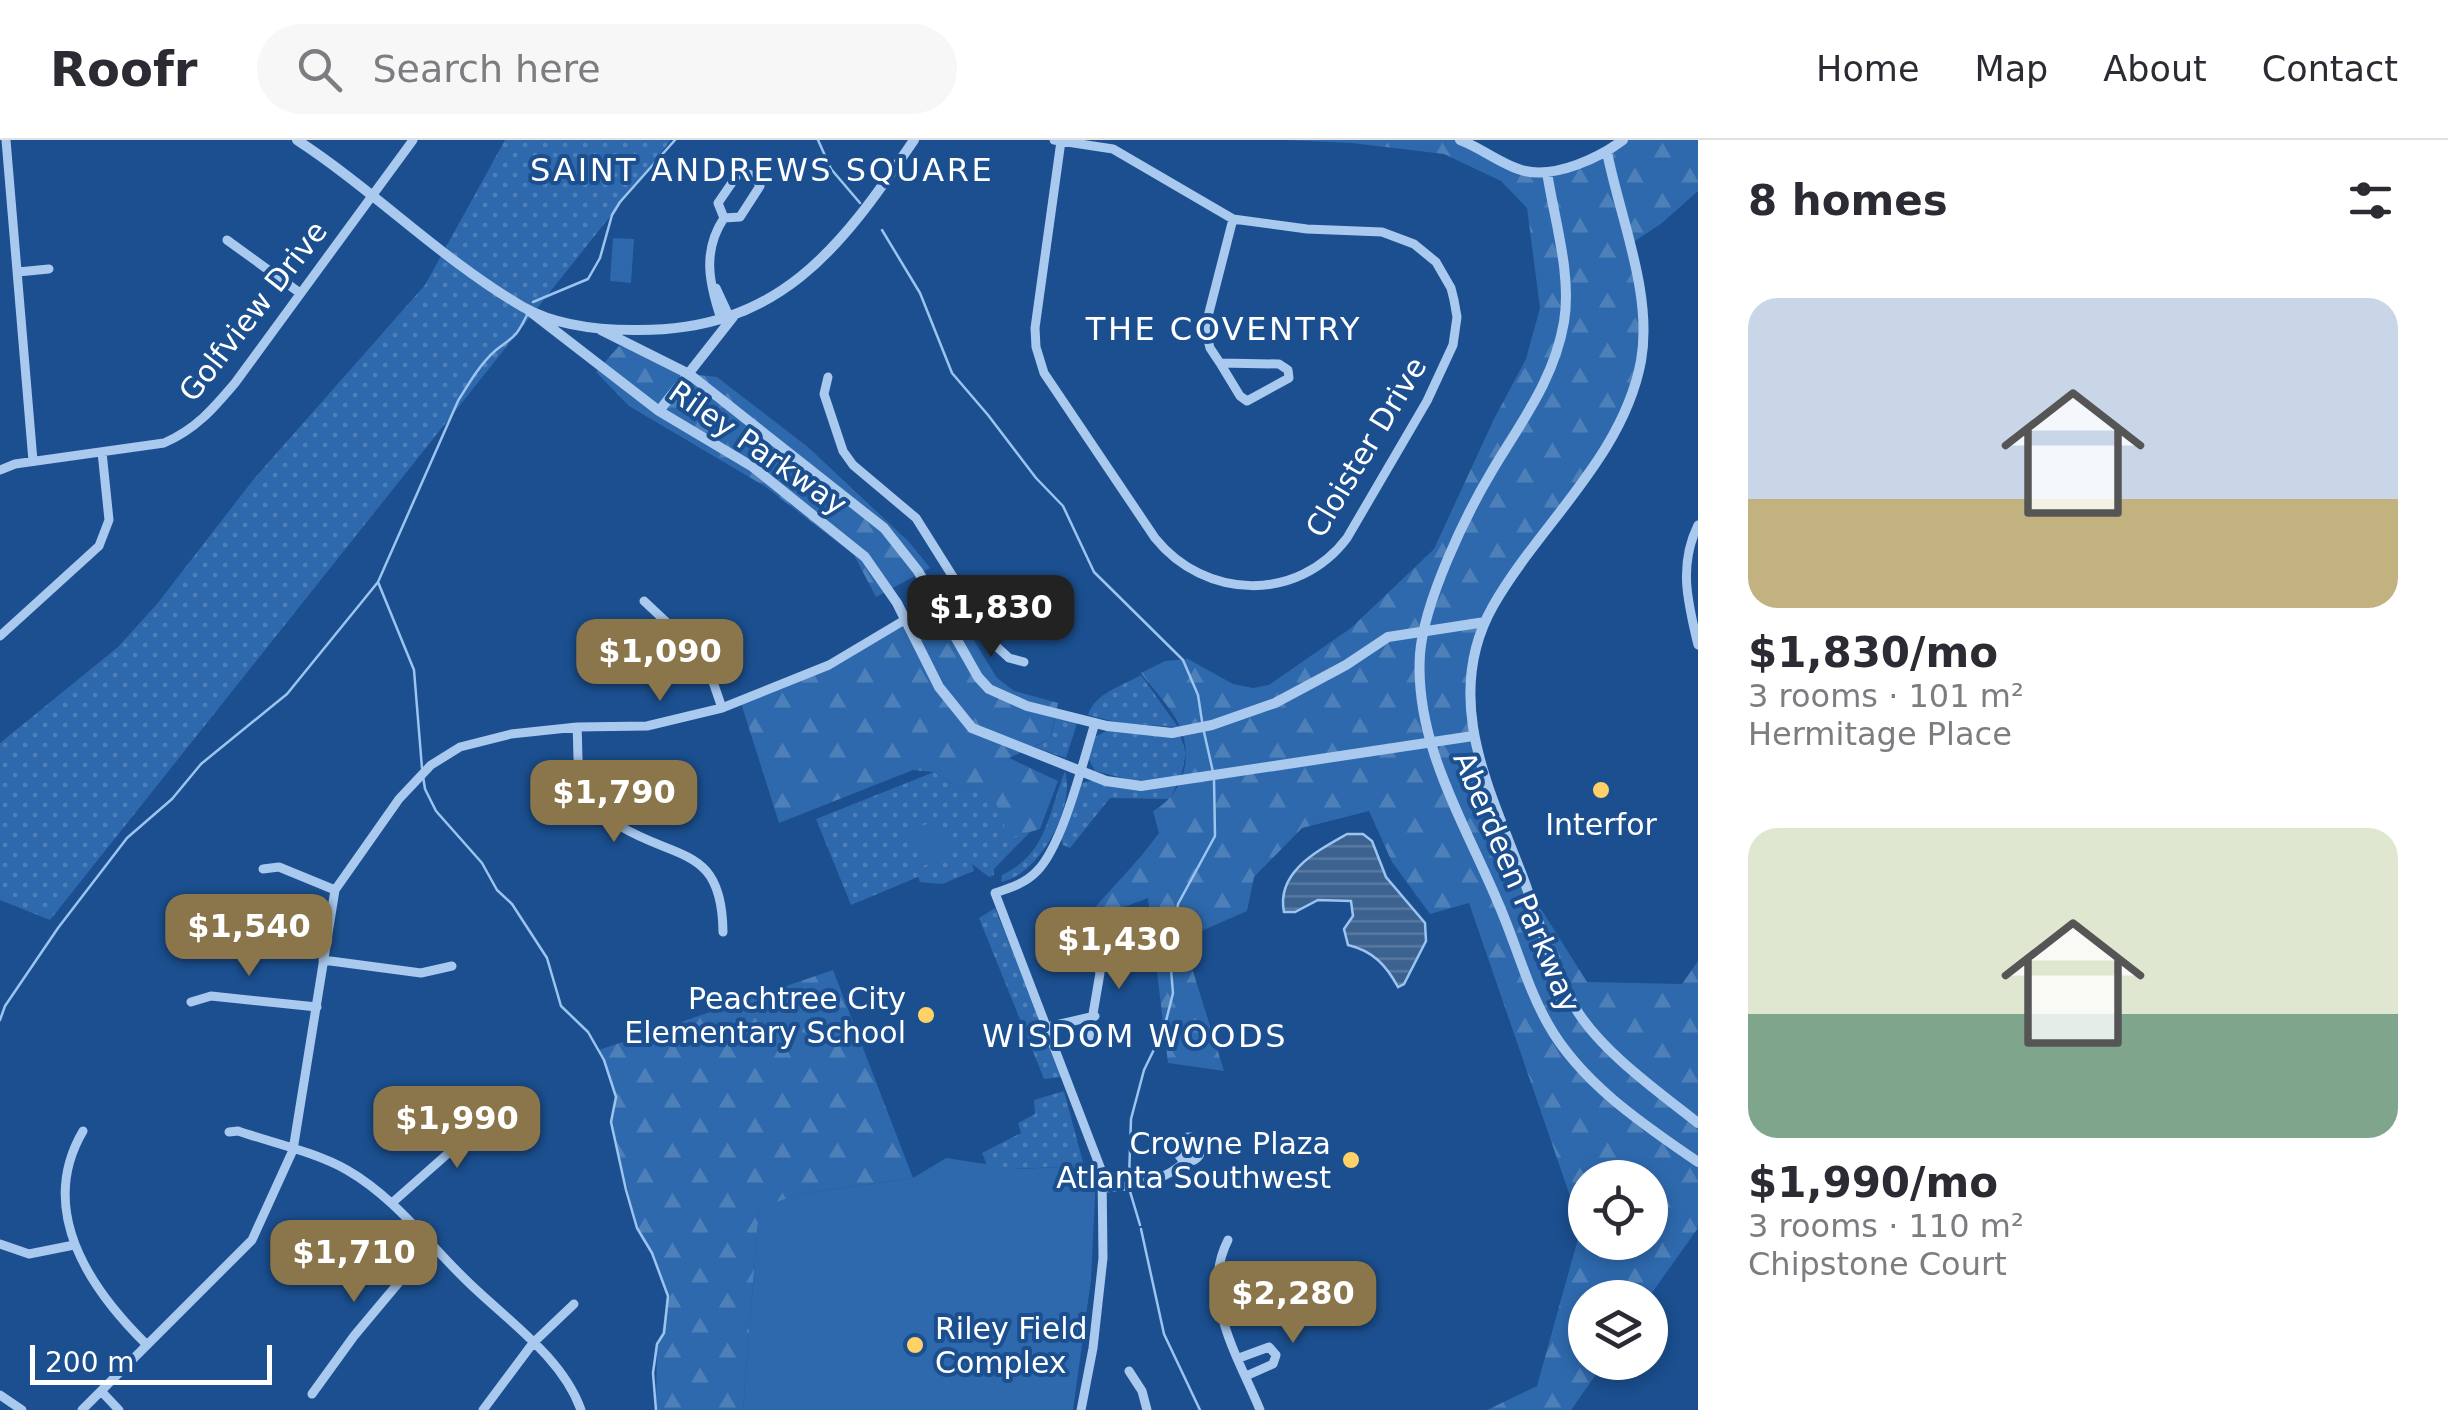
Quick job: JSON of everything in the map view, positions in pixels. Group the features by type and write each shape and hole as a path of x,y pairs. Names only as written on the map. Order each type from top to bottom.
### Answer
{"street":[{"path":"6,140 4,181 18,272 33,461"},
{"name":"Riley Parkway","path":"297,140 659,410 752,467 851,544 875,567 940,687 972,728 1079,771 1120,785 1141,786 1473,736"},
{"name":"Golfview Drive","path":"0,470 33,461 164,443 186,433 213,410 413,140"},
{"path":"527,309 601,330 668,331 728,316 771,298 816,267 850,229 914,140"},
{"path":"1460,140 1520,169 1546,172 1607,152 1623,140"},
{"name":"Cloister Drive","path":"1058,141 1112,149 1233,219 1382,232 1400,237 1436,262 1451,288 1458,317 1447,360 1427,400 1338,549 1292,581 1250,587 1224,584 1200,576 1164,548 1044,373 1035,328 1058,141"},
{"name":"Aberdeen Parkway","path":"1607,152 1642,306 1644,334 1636,380 1616,427 1589,472 1511,578 1485,622 1470,700 1473,736 1482,772 1545,940 1576,1008 1600,1039 1698,1123"},
{"path":"724,218 740,217 760,186 754,176 740,171 736,174 718,203 724,218 708,250 714,286 728,316"},
{"name":"Aberdeen Parkway","path":"1546,172 1565,290 1564,319 1541,394 1490,474 1442,574 1420,657 1432,744 1442,780 1500,906 1541,1010 1556,1036 1571,1057 1630,1113 1698,1162"},
{"path":"1220,363 1279,364 1288,370 1289,378 1248,402 1240,396 1220,363 1208,341 1205,328 1233,219"},
{"path":"227,240 300,293"},
{"path":"18,272 49,269"},
{"path":"659,410 728,316"},
{"name":"Riley Parkway","path":"601,330 689,374 884,528 910,558 990,690 1027,706 1159,734 1212,725 1308,686 1388,636 1485,622"},
{"path":"828,377 824,394 843,451 916,518 997,646 1009,658 1024,662"},
{"path":"0,636 100,546 109,520 102,452"},
{"path":"1698,525 1690,541 1684,578 1698,646"},
{"path":"82,1410 252,1240 293,1150 335,890 367,841 427,769 460,747 486,739 577,727 646,726 686,720 722,708 826,667 960,587"},
{"path":"644,600 695,649 710,673 722,708"},
{"path":"1081,1410 1094,1348 1103,1258 1104,1188 1096,1154 995,893 1024,881 1046,860 1062,828 1095,723"},
{"path":"577,727 578,770 596,812 629,832 694,858 703,866 721,898 723,932"},
{"path":"263,869 278,867 335,890"},
{"path":"1088,1043 1100,974 1091,945"},
{"path":"324,960 421,972 452,966"},
{"path":"190,1002 210,996 317,1007"},
{"path":"1048,1027 1095,1016"},
{"path":"392,1202 488,1118 508,1113"},
{"path":"83,1131 74,1147 68,1174 68,1212 74,1245 93,1284 116,1315 147,1345"},
{"path":"229,1132 346,1170 392,1202 533,1343 564,1378 580,1410"},
{"path":"1104,1188 1160,1178 1174,1173 1186,1160"},
{"path":"1228,1240 1219,1258 1217,1302 1260,1410"},
{"path":"0,1244 29,1254 74,1245"},
{"path":"312,1394 354,1336 431,1244"},
{"path":"483,1410 533,1343 574,1304"},
{"path":"1239,1358 1269,1347 1276,1354 1273,1364 1246,1376"},
{"path":"1129,1371 1142,1391 1147,1410"},
{"path":"101,1392 119,1410"},
{"path":"0,1395 22,1410"}],"green space":[{"path":"505,140 671,140 50,920 0,900 0,743 118,647 157,604 253,480 425,285"},
{"path":"1285,140 1464,140 1520,169 1556,169 1623,140 1698,140 1698,191 1662,223 1629,245 1644,334 1621,417 1485,622 1474,662 1473,737 1524,882 1587,982 1682,984 1698,961 1698,1228 1661,1280 1568,1280 1568,1380 1592,1380 1571,1410 1487,1410 1537,1386 1572,1260 1668,1260 1668,1160 1568,1160 1568,1190 1469,903 1430,914 1392,862 1369,811 1302,828 1254,877 1247,911 1183,939 1224,1071 1168,1063 1148,898 1082,923 1159,833 1153,811 1173,794 1184,771 1182,732 1141,673 1165,661 1188,659 1233,684 1253,688 1269,685 1351,628 1434,549 1526,359 1540,308 1527,208 1501,181 1444,154"},
{"path":"613,238 634,239 631,283 610,281"},
{"path":"619,346 641,350 689,374 717,377 809,448 909,542 930,568 876,597 854,555 766,487 629,406 596,372"},
{"path":"959,616 997,678 1014,691 1058,703 1050,739 1009,758 1058,781 1040,829 1009,838 991,790 958,788 934,772 913,770 779,823 741,703 818,670 904,618 913,634"},
{"path":"1141,675 1178,727 1120,723 1088,715 1103,696"},
{"path":"1056,715 1077,723 1066,758 1034,747 1050,739"},
{"path":"1110,729 1180,735 1186,753 1181,777 1135,781 1095,771 1088,758 1095,737"},
{"path":"1065,771 1065,803 1051,837 1029,867 1001,882 1002,875 1017,866 1037,844"},
{"path":"934,772 958,788 991,789 1009,837 1030,832 994,869 994,875 989,877 972,864 974,871 942,884 920,882 918,877 851,905 816,819"},
{"path":"1178,782 1170,799 1110,798 1070,848 1063,845 1061,838 1082,783"},
{"path":"940,819 953,853 923,866 909,831"},
{"path":"995,908 1063,1077 1044,1079 979,918"},
{"path":"833,970 913,1178 798,1194 759,1210 743,1410 656,1410 657,1344 668,1296 652,1253 637,1228 611,1122 616,1097 599,1050"},
{"path":"1064,1091 1084,1166 989,1170 982,1153 1021,1133 1018,1123 1035,1114 1034,1100"},
{"name":"Riley Field Complex","path":"946,1158 1018,1169 1084,1166 1096,1175 1091,1280 1073,1410 743,1410 759,1209 798,1194 913,1178"}],"shaded area":[{"path":"1347,834 1363,834 1372,841 1386,877 1425,923 1426,941 1404,984 1398,987 1378,960 1348,945 1344,929 1353,916 1351,901 1318,900 1295,912 1284,912 1286,885 1301,864"}],"waterway":[{"path":"533,302 588,279 600,258 612,215 620,202 675,140"},
{"path":"818,140 831,169 860,203"},
{"path":"882,230 920,293 952,373 1063,506 1094,572 1183,660 1198,695 1202,721"},
{"path":"0,1020 5,1006 58,928 127,838 172,799 201,764 287,694 378,582 458,401 480,368 514,336 527,315"},
{"path":"378,582 414,670 422,768"},
{"path":"1204,732 1213,772"},
{"path":"423,776 436,811 512,904 547,958 561,1006 588,1032 604,1060 616,1097 611,1122 626,1190 637,1228 652,1253 668,1296 664,1333 657,1344 653,1373 656,1410"},
{"path":"1129,1178 1131,1119 1144,1070 1164,1029 1173,993 1170,958 1178,904 1215,836 1214,779"},
{"path":"1129,1188 1140,1225"},
{"path":"1141,1229 1164,1334 1200,1410"}],"place":[{"name":"Interfor","path":"1601,790"},
{"name":"Peachtree City Elementary School","path":"926,1015"},
{"name":"Crowne Plaza Atlanta Southwest","path":"1351,1160"},
{"name":"Riley Field Complex","path":"915,1345"}],"district":[{"name":"SAINT ANDREWS SQUARE","path":"762,170"},
{"name":"THE COVENTRY","path":"1224,329"},
{"name":"WISDOM WOODS","path":"1135,1036"}]}
